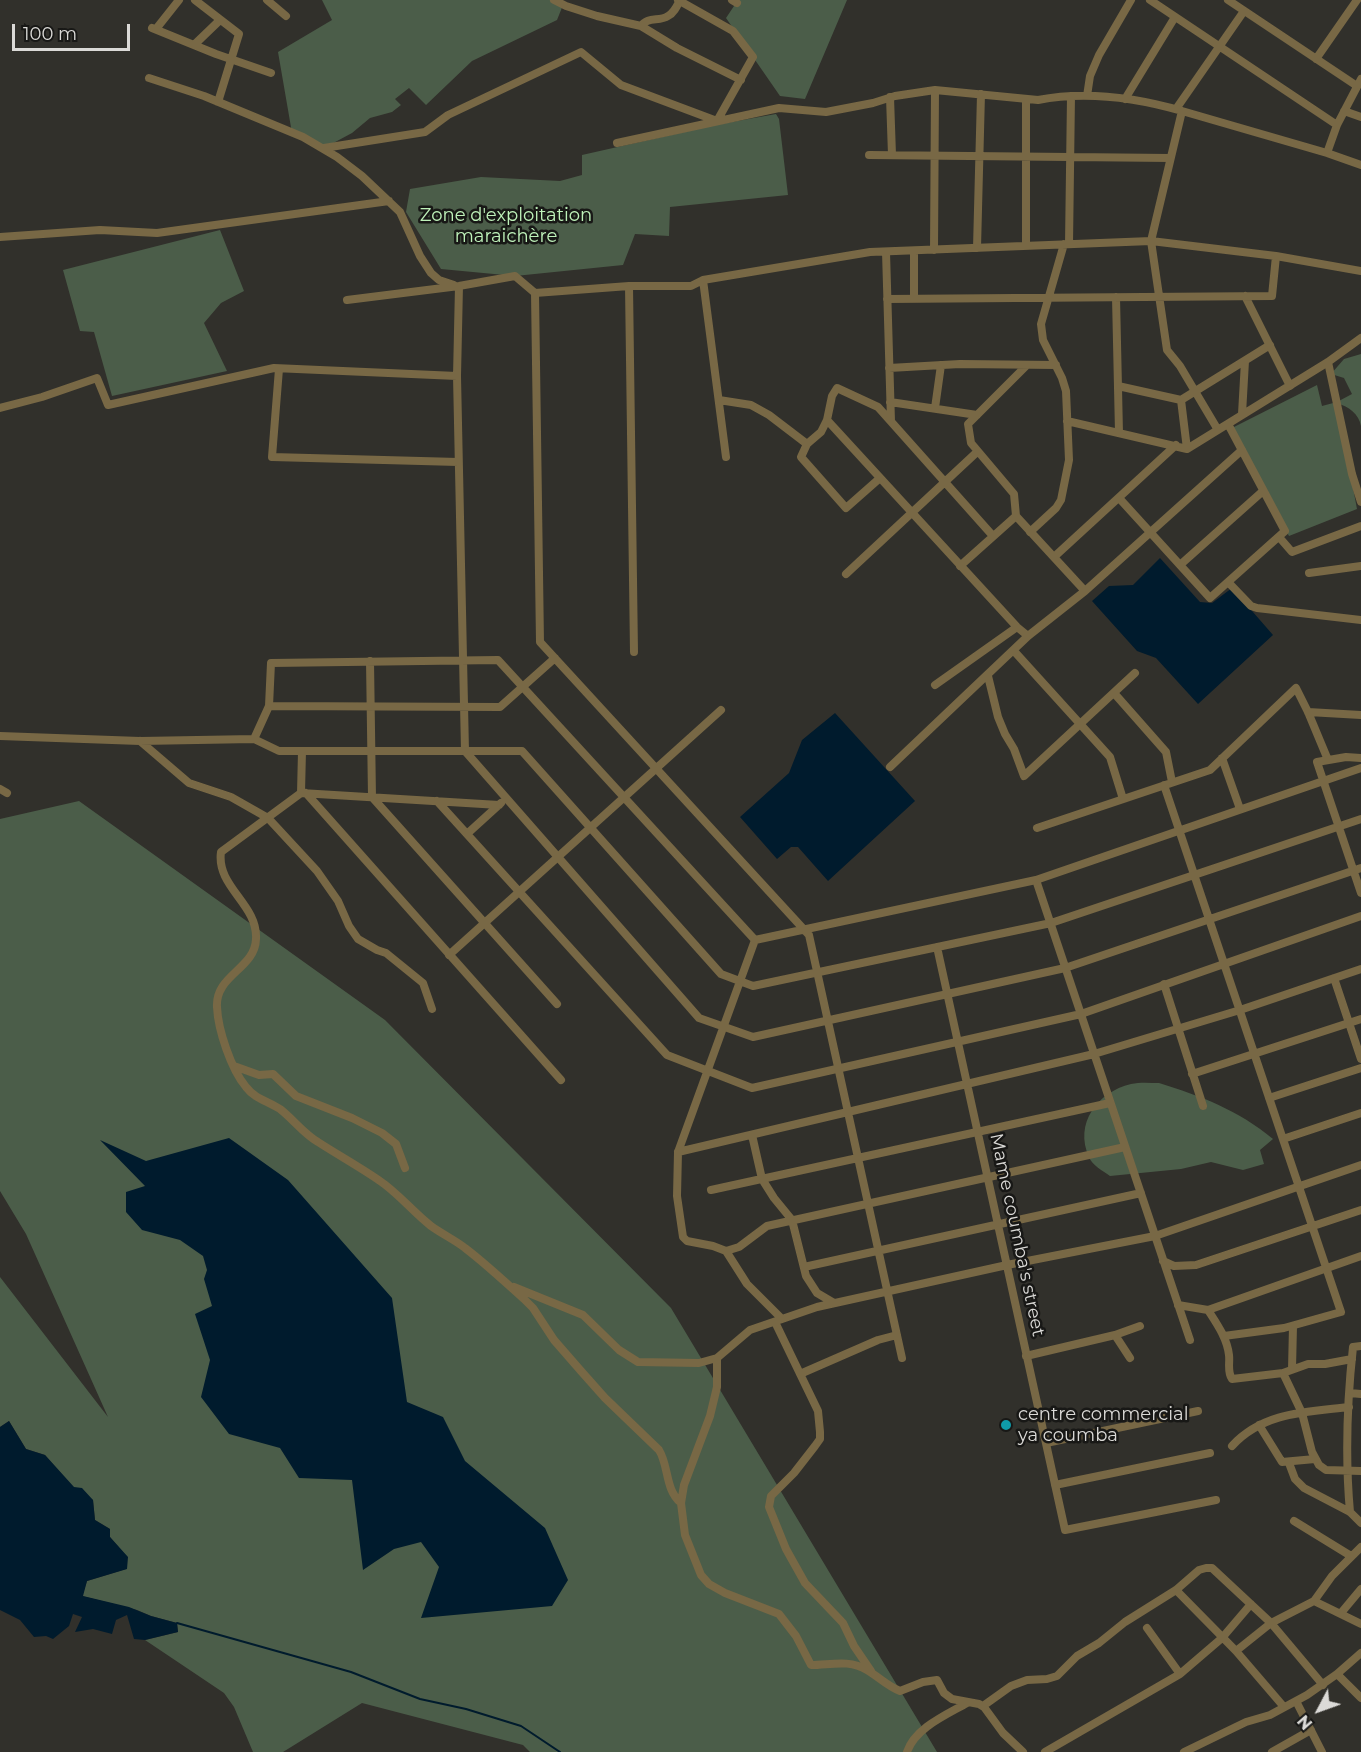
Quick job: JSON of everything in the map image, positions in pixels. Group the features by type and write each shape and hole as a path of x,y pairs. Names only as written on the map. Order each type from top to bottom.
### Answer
{"street":[{"path":"179,0 154,29 271,73"},
{"path":"195,0 239,34 218,102"},
{"path":"554,0 597,16 641,26 677,48 741,80"},
{"path":"641,26 648,20 669,16 679,0 734,31 753,57 717,121"},
{"path":"1087,96 1094,66 1131,0"},
{"path":"1150,0 1337,125"},
{"path":"1228,0 1316,59 1359,83 1337,125 1327,153"},
{"path":"269,1 286,16"},
{"path":"1316,59 1357,4"},
{"path":"1218,430 1180,366 1167,350 1151,241 1179,110 1244,11"},
{"path":"1125,99 1175,17"},
{"path":"194,45 220,20"},
{"path":"324,148 425,132 448,115 581,52 621,85 717,121"},
{"path":"149,78 218,102 324,148 351,166 400,212 430,273 439,280 459,286"},
{"path":"617,143 779,108 826,112 873,103 890,97 935,90 1026,99 1087,96 1146,101 1327,153 1361,165"},
{"path":"934,250 935,90"},
{"path":"977,248 981,94"},
{"path":"1030,532 1056,508 1061,500 1069,460 1066,391 1043,340 1041,324 1043,311 1066,244 1071,96"},
{"path":"890,97 891,155"},
{"path":"1026,99 1026,246"},
{"path":"1344,111 1361,117"},
{"path":"869,155 1170,158"},
{"path":"0,237 100,230 157,233 389,201"},
{"path":"347,300 459,286 515,276 535,293 629,286 691,286 703,280 870,252 1151,241 1276,256 1361,271"},
{"path":"914,251 914,299"},
{"path":"886,252 891,421"},
{"path":"887,299 1272,296 1276,256"},
{"path":"703,280 726,457"},
{"path":"459,286 458,462 465,751 503,802 558,857 699,1018 753,1037 1065,968 1357,869"},
{"path":"629,286 634,652"},
{"path":"535,293 540,642 809,935 902,1358"},
{"path":"1245,296 1290,386"},
{"path":"1116,297 1119,433"},
{"path":"1067,422 1187,448 1328,362 1361,338"},
{"path":"1118,386 1181,400 1270,345"},
{"path":"1242,414 1245,361"},
{"path":"1328,362 1357,472 1361,502"},
{"path":"889,368 941,365 1056,366"},
{"path":"935,408 941,365"},
{"path":"1027,365 968,424 971,443 1014,494 1016,516 1085,591"},
{"path":"0,408 42,397 97,378 108,405 279,369 457,376"},
{"path":"279,369 272,457 458,462"},
{"path":"880,478 846,508 801,458 807,444 821,432 827,420 832,396 837,388 878,407 993,537"},
{"path":"719,400 751,405 769,415 807,444"},
{"path":"1181,400 1187,448"},
{"path":"890,402 977,415"},
{"path":"827,420 960,566 1028,636"},
{"path":"1119,498 1210,598 1285,531 1228,424"},
{"path":"1054,557 1176,446"},
{"path":"890,767 1028,636 1085,591 1242,450"},
{"path":"846,574 977,452"},
{"path":"1180,565 1263,491"},
{"path":"960,566 1016,516"},
{"path":"1278,537 1292,552 1361,526"},
{"path":"1309,573 1361,566"},
{"path":"1228,582 1251,606 1257,608 1361,620"},
{"path":"935,685 1017,627"},
{"path":"1014,651 1110,757 1123,799"},
{"path":"269,706 500,707 555,658"},
{"path":"254,740 269,706 271,663 498,660 755,940"},
{"path":"370,661 372,797 557,1004"},
{"path":"988,676 998,717 1014,749 1023,776 1135,673"},
{"path":"1037,828 1210,770 1296,688 1328,760"},
{"path":"1114,693 1166,752 1168,784 1179,830 1341,1312 1293,1326 1224,1336"},
{"path":"449,955 721,710"},
{"path":"1308,712 1361,715"},
{"path":"0,736 140,741 254,740 279,751 522,751 721,974 753,986 1051,923 1361,819"},
{"path":"140,741 189,783 231,797 268,818 317,871 338,901 349,926 358,939 386,953 423,982 432,1009"},
{"path":"302,751 303,793 561,1080"},
{"path":"1222,758 1240,809"},
{"path":"1361,758 1317,762 1339,826 1357,869 1361,893"},
{"path":"755,940 1036,880 1361,768"},
{"path":"503,802 437,801 303,793 221,852 222,872 249,913 256,938 249,960 224,983 217,998 218,1017 234,1066 245,1086 254,1096 280,1110 316,1142 336,1152 382,1182 432,1227 464,1247 529,1303 554,1340 587,1378 659,1449 671,1491 681,1503"},
{"path":"437,801 667,1055 752,1088 1081,1014 1361,916"},
{"path":"468,833 503,802"},
{"path":"1036,880 1190,1340"},
{"path":"755,940 678,1152 676,1196 683,1237 687,1241 726,1251 747,1284 779,1320 800,1374 818,1411 820,1439 794,1473 775,1490 769,1501 769,1507 786,1549 805,1583 843,1623 854,1646 873,1674"},
{"name":"Mame coumba's street","path":"937,947 1065,1530 1216,1500"},
{"path":"678,1152 1094,1054 1240,1010 1361,969"},
{"path":"1334,978 1361,1059"},
{"path":"1164,984 1203,1107"},
{"path":"1192,1074 1361,1019"},
{"path":"234,1066 259,1075 273,1074 296,1096 352,1118 382,1133 396,1144 405,1168"},
{"path":"1269,1098 1361,1068"},
{"path":"711,1190 1110,1103"},
{"path":"1283,1139 1361,1113"},
{"path":"752,1136 762,1179 792,1220 806,1276 817,1293 834,1303"},
{"path":"726,1251 739,1247 767,1226 1125,1148"},
{"path":"508,1284 583,1315 619,1350 638,1362 699,1363 717,1358 746,1333 834,1303 1007,1265 1155,1236 1361,1165"},
{"path":"804,1267 1141,1193"},
{"path":"1163,1261 1174,1266 1196,1265 1361,1210"},
{"path":"1178,1305 1208,1310 1361,1256"},
{"path":"1208,1310 1224,1336 1229,1355 1229,1376 1232,1379 1282,1372 1308,1364 1325,1364 1352,1359"},
{"path":"1026,1356 1115,1335 1140,1326"},
{"path":"1292,1369 1293,1326"},
{"path":"800,1374 878,1340 897,1335"},
{"path":"1115,1335 1130,1358"},
{"path":"1350,1512 1347,1471 1352,1359 1353,1347 1361,1346"},
{"path":"717,1358 715,1394 707,1425 687,1473 681,1503 684,1535 700,1573 709,1584 725,1593 779,1614 796,1636 811,1665 847,1663 864,1668 883,1683 900,1691 937,1680 945,1694 955,1700 983,1706 1003,1733 1023,1752"},
{"path":"1282,1372 1302,1413 1315,1459 1326,1470 1361,1471"},
{"path":"1350,1393 1361,1394"},
{"path":"1232,1446 1247,1432 1279,1416 1349,1407"},
{"path":"1046,1443 1198,1411"},
{"path":"1259,1425 1282,1462 1315,1459"},
{"path":"1055,1485 1210,1453"},
{"path":"1289,1463 1295,1479 1304,1488 1350,1512 1361,1524"},
{"path":"1294,1521 1351,1556"},
{"path":"1236,1651 1270,1623 1314,1601 1332,1576 1361,1547"},
{"path":"983,1706 1011,1686 1028,1680 1047,1680 1057,1676 1077,1656 1176,1590 1199,1570 1206,1568 1212,1568 1251,1604 1323,1685"},
{"path":"1341,1613 1361,1588"},
{"path":"1176,1590 1236,1651 1284,1707"},
{"path":"1314,1601 1361,1624"},
{"path":"1045,1752 1180,1674 1222,1638 1251,1604"},
{"path":"1148,1628 1180,1674"},
{"path":"1184,1752 1202,1748 1246,1722 1266,1717 1296,1701 1323,1685 1361,1653"},
{"path":"1337,1674 1361,1698"},
{"path":"1296,1701 1322,1752"},
{"path":"907,1752 909,1745 921,1732 967,1702"},
{"path":"1272,1752 1311,1730"}],"green space":[{"path":"322,0 554,0 563,5 557,20 472,61 426,105 409,88 395,99 401,105 392,112 370,118 352,133 324,148 292,133 278,52 332,20"},
{"path":"738,0 847,0 805,99 780,96 726,18"},
{"name":"Zone d'exploitation maraichère","path":"776,114 779,119 788,195 670,207 669,236 635,234 623,265 515,276 441,269 406,212 410,189 481,177 560,181 582,175 582,155 715,125"},
{"path":"220,230 244,291 221,303 204,323 227,371 112,396 94,332 80,331 63,270"},
{"path":"1361,354 1361,426 1353,412 1337,403 1357,509 1289,536 1230,429 1317,385 1322,406 1337,402 1352,394 1344,378 1331,374 1344,359"},
{"path":"79,801 385,1020 671,1308 937,1752 530,1752 523,1745 362,1703 283,1752 253,1752 234,1707 224,1693 145,1640 178,1632 177,1623 82,1596 87,1581 126,1569 127,1557 110,1537 110,1529 95,1520 93,1500 74,1488 45,1455 26,1449 9,1421 0,1427 0,1277 108,1417 26,1234 0,1191 0,819"},
{"path":"1134,1083 1159,1083 1219,1105 1273,1139 1260,1150 1264,1164 1243,1170 1211,1162 1181,1169 1110,1176 1098,1168 1090,1160 1085,1145 1084,1133 1092,1111 1108,1094 1119,1088"}],"water":[{"path":"1160,558 1200,602 1212,603 1232,588 1273,635 1198,704 1156,658 1137,651 1092,601 1109,586 1133,585"},
{"path":"835,713 915,801 828,881 798,847 791,847 777,859 740,817 789,773 802,740"},
{"path":"229,1138 288,1180 392,1298 407,1402 443,1417 465,1461 545,1528 568,1580 552,1606 421,1618 439,1567 421,1542 394,1549 363,1570 352,1480 299,1478 280,1448 229,1434 201,1397 210,1360 195,1314 212,1306 204,1279 207,1270 203,1256 180,1240 142,1230 126,1212 126,1192 145,1186 100,1140 146,1161"},
{"path":"9,1421 26,1449 45,1455 74,1487 82,1488 93,1500 95,1520 110,1529 110,1537 128,1557 127,1569 87,1581 83,1596 129,1607 177,1623 178,1632 145,1640 134,1639 127,1615 116,1620 112,1634 93,1629 75,1632 82,1617 73,1614 69,1626 53,1639 46,1636 34,1637 20,1620 0,1610 0,1427"}],"waterway":[{"path":"177,1623 351,1672 420,1699 466,1709 521,1726 560,1752"}],"place":[{"name":"centre commercial ya coumba","path":"1006,1425"}]}
